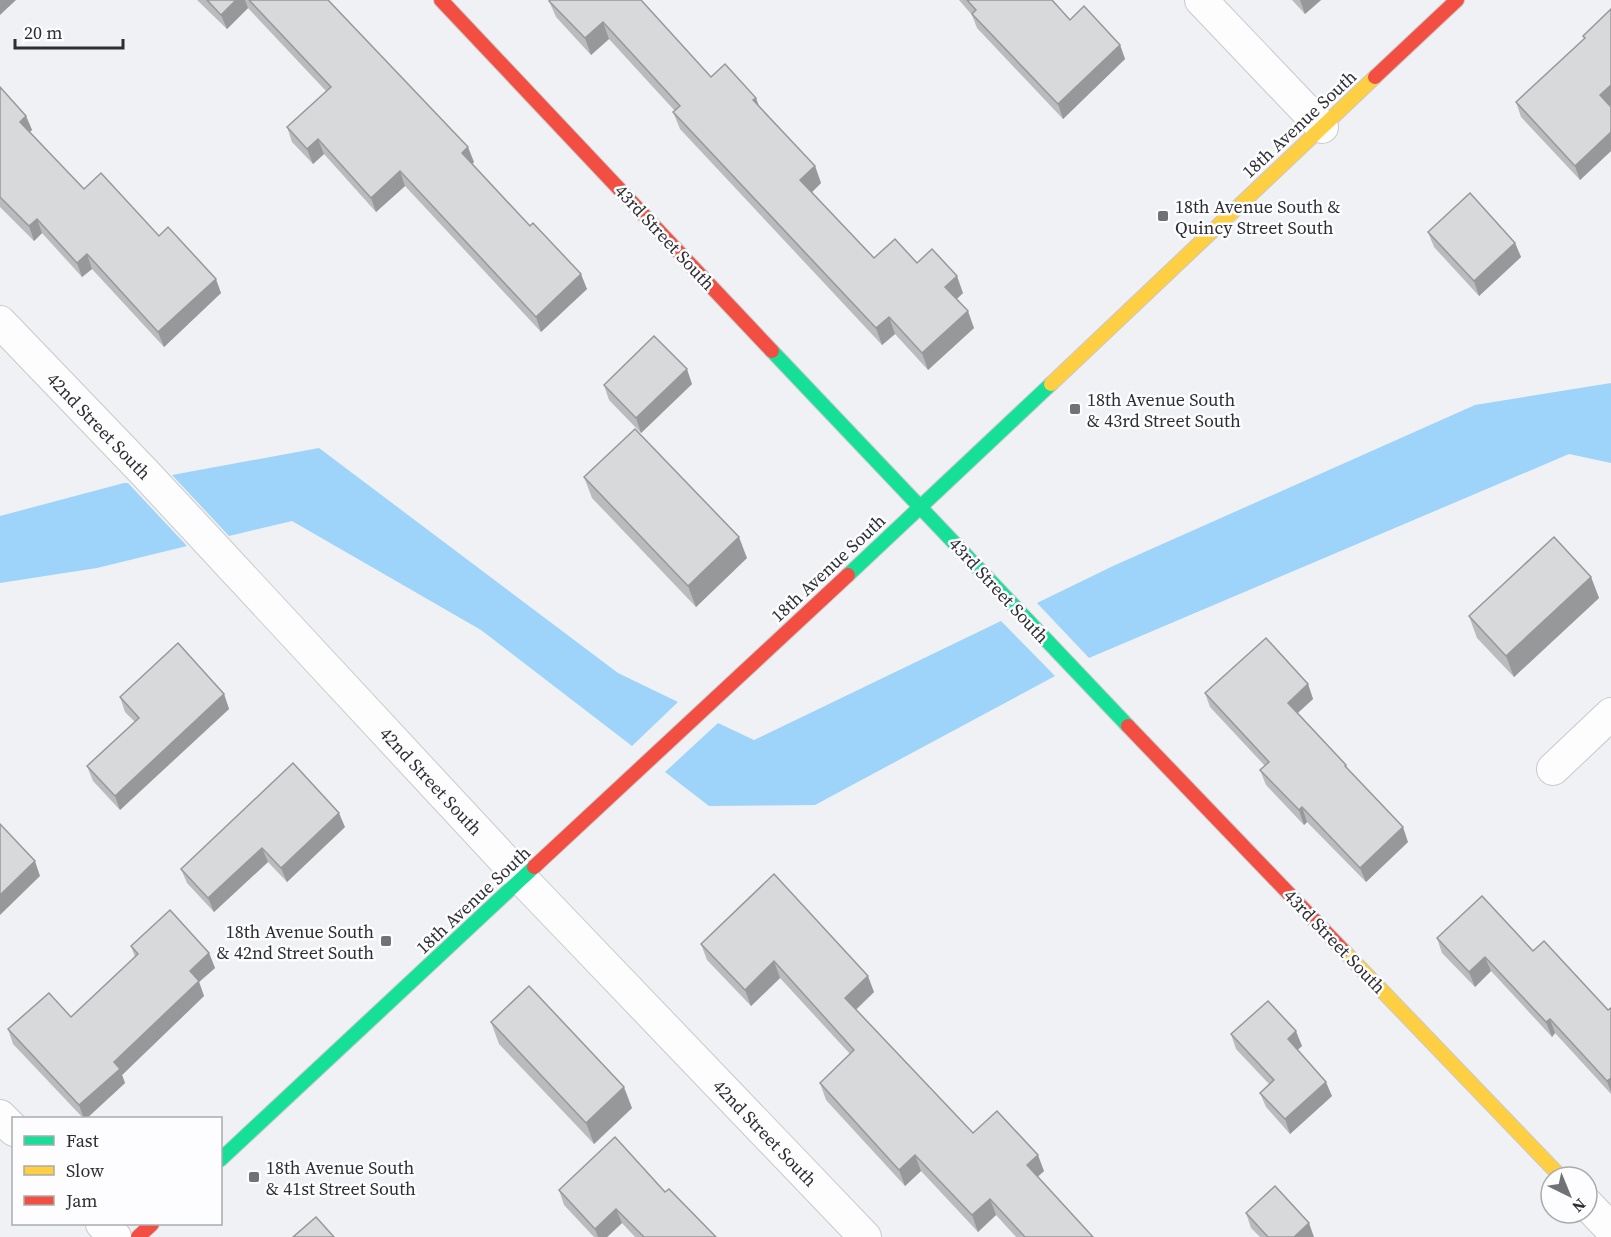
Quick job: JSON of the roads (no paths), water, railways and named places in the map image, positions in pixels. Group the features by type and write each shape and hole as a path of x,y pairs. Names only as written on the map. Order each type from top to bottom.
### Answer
{"street":[{"name":"43rd Street South","path":"441,0 1550,1165"},
{"path":"1201,0 1322,127"},
{"name":"18th Avenue South","path":"222,1158 921,507 1458,0"},
{"name":"42nd Street South","path":"0,322 153,482 522,879 865,1237"},
{"path":"1553,769 1611,714"},
{"path":"0,1116 12,1128"},
{"path":"1599,1216 1611,1229"},
{"path":"103,1225 115,1237"},
{"path":"138,1237 151,1225"}],"water":[{"path":"1611,383 1611,463 1569,454 1089,658 1037,603 1113,566 1475,405"},
{"path":"319,448 618,673 678,702 632,746 481,630 292,521 229,536 172,475"},
{"path":"128,483 187,546 97,568 0,583 0,516"},
{"path":"1001,621 1055,676 815,805 709,806 665,772 718,723 754,740"}],"place":[{"name":"18th Avenue South & Quincy Street South","path":"1163,216"},
{"name":"18th Avenue South & 43rd Street South","path":"1075,409"},
{"name":"18th Avenue South & 42nd Street South","path":"386,941"},
{"name":"18th Avenue South & 41st Street South","path":"254,1177"}]}
